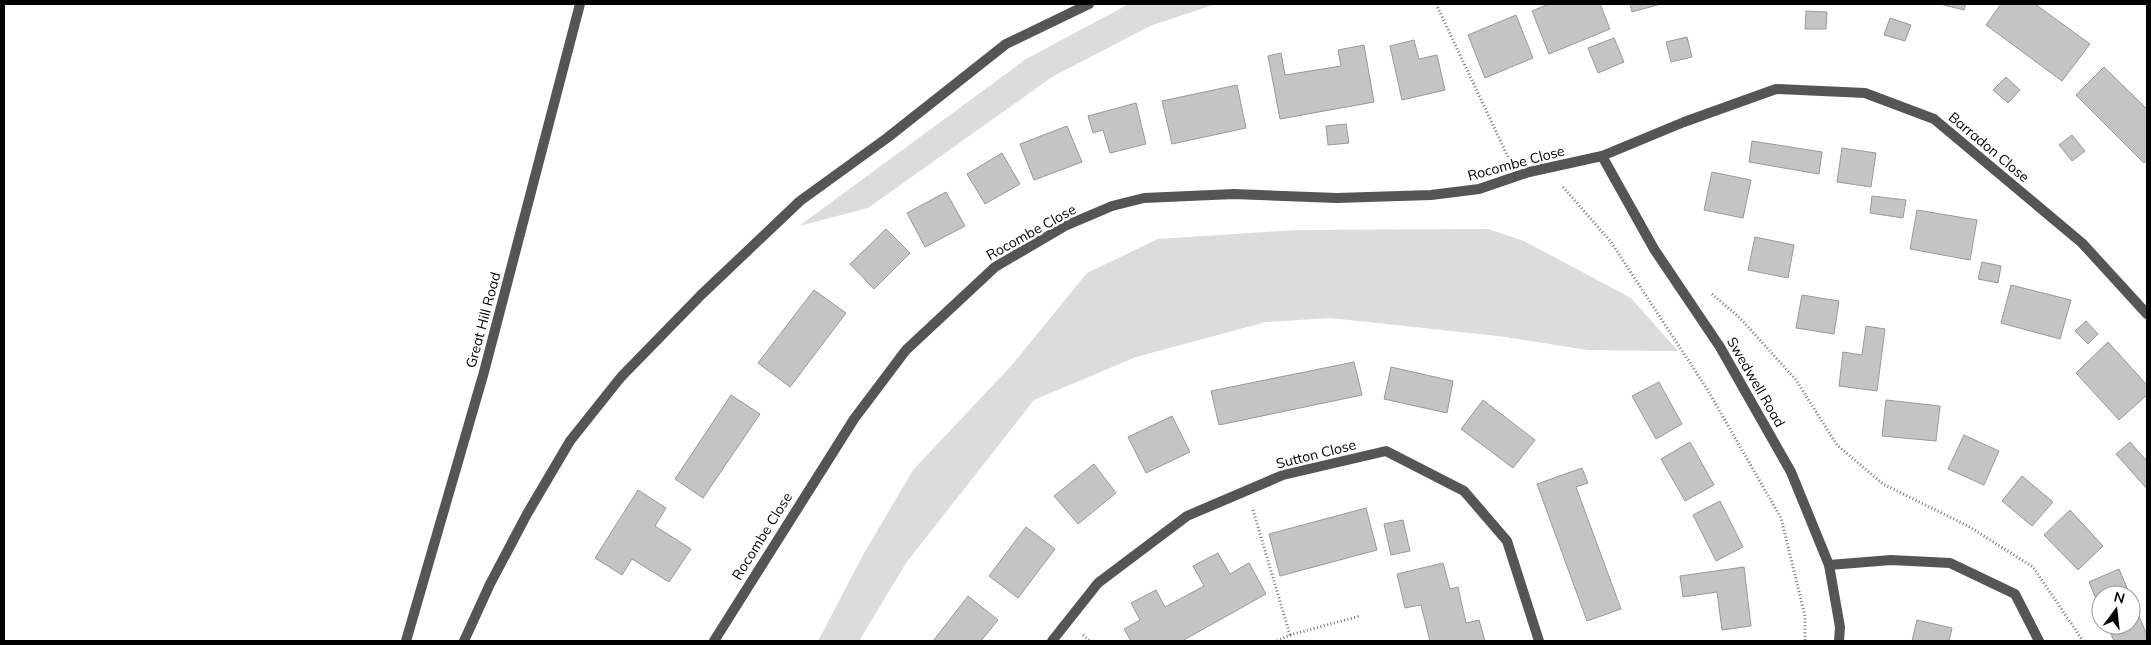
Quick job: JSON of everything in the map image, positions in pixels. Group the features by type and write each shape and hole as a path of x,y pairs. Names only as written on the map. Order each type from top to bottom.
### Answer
{"street":[{"name":"Great Hill Road","path":"406,641 484,372 580,4"},
{"path":"464,641 490,584 527,514 570,441 621,377 701,295 800,201 887,138 1006,44 1088,4"},
{"name":"Barradon Close","path":"1602,156 1684,122 1776,89 1865,93 1934,119 2082,243 2147,314"},
{"name":"Rocombe Close","path":"714,641 854,419 906,350 995,267 1065,226 1112,206 1144,198 1234,194 1337,198 1431,195 1479,189 1515,176 1602,156"},
{"name":"Swedwell Road","path":"1602,156 1654,249 1720,347 1791,472 1830,565 1840,627 1839,641"},
{"name":"Sutton Close","path":"1052,641 1098,583 1188,516 1283,475 1386,451 1464,491 1507,541 1539,641"},
{"path":"1830,565 1891,560 1950,563 2015,594 2039,641"}],"path":[{"path":"1436,4 1502,142 1515,176"},
{"path":"1546,168 1611,242 1707,389 1780,518 1805,616 1805,641"},
{"path":"1706,288 1740,318 1796,380 1838,445 1883,484 1968,526 2033,567 2083,641"},
{"path":"1247,490 1290,635"},
{"path":"1277,641 1290,635 1360,616"}],"shaded area":[{"path":"1129,4 1216,4 1150,26 1052,77 868,208 799,226 1026,59"},
{"path":"1488,229 1524,241 1631,298 1678,351 1588,350 1498,336 1330,318 1266,322 1136,357 1034,400 906,563 859,641 818,641 863,555 913,470 1011,366 1087,273 1158,239 1297,230"}],"building":[{"path":"1549,4 1600,4 1610,29 1549,54 1532,11"},
{"path":"1630,4 1661,4 1632,12"},
{"path":"1940,4 1966,4 1964,10"},
{"path":"2001,4 2035,4 2090,44 2062,81 1986,25"},
{"path":"1806,11 1827,12 1826,29 1805,29"},
{"path":"1516,15 1533,58 1485,78 1468,35"},
{"path":"1890,18 1911,25 1905,41 1884,35"},
{"path":"1687,37 1692,57 1671,62 1666,42"},
{"path":"1614,38 1624,62 1598,73 1588,48"},
{"path":"1414,40 1419,59 1437,55 1445,90 1402,100 1390,46"},
{"path":"1364,45 1374,102 1280,119 1268,56 1281,53 1285,75 1341,66 1338,50"},
{"path":"2104,67 2147,109 2147,160 2144,163 2076,95"},
{"path":"2006,77 2020,90 2008,103 1993,90"},
{"path":"1237,85 1246,128 1172,144 1162,101"},
{"path":"1136,103 1146,144 1110,153 1103,130 1093,133 1088,116"},
{"path":"1346,124 1349,143 1328,145 1326,126"},
{"path":"1067,126 1082,162 1034,180 1020,144"},
{"path":"2072,135 2085,151 2072,161 2059,145"},
{"path":"1752,141 1822,152 1819,174 1749,162"},
{"path":"1842,148 1876,153 1871,187 1837,182"},
{"path":"1002,153 1020,184 985,204 967,174"},
{"path":"1712,172 1751,180 1743,218 1704,210"},
{"path":"946,192 965,226 925,247 907,213"},
{"path":"1872,196 1906,200 1903,218 1870,213"},
{"path":"1917,210 1977,220 1970,260 1910,249"},
{"path":"886,229 910,253 874,289 850,264"},
{"path":"1755,237 1794,245 1788,278 1748,270"},
{"path":"1982,262 2001,266 1998,283 1978,279"},
{"path":"2011,285 2071,300 2060,339 2001,323"},
{"path":"814,290 846,313 790,387 758,363"},
{"path":"1802,295 1839,301 1834,334 1796,328"},
{"path":"2086,321 2098,334 2088,344 2075,331"},
{"path":"1866,326 1885,329 1877,391 1839,386 1843,352 1862,355"},
{"path":"2108,342 2147,385 2147,395 2119,420 2076,373"},
{"path":"1354,362 1362,395 1219,425 1211,391"},
{"path":"1391,367 1453,381 1447,413 1384,399"},
{"path":"1659,382 1682,424 1656,439 1632,396"},
{"path":"731,395 760,414 703,498 675,479"},
{"path":"1483,400 1535,440 1513,468 1461,429"},
{"path":"1886,400 1940,406 1936,441 1882,436"},
{"path":"1172,416 1190,452 1146,473 1128,437"},
{"path":"1964,435 1999,451 1984,485 1948,469"},
{"path":"1690,442 1714,485 1685,501 1661,459"},
{"path":"2130,442 2147,461 2147,489 2116,454"},
{"path":"1094,464 1116,493 1078,524 1054,496"},
{"path":"1582,468 1588,483 1576,487 1621,609 1587,621 1537,484"},
{"path":"2022,476 2053,502 2032,526 2002,501"},
{"path":"638,490 666,508 655,526 691,549 669,582 632,559 622,575 595,558"},
{"path":"1720,501 1743,547 1716,561 1693,515"},
{"path":"1366,508 1377,550 1280,576 1269,534"},
{"path":"2070,510 2103,546 2078,570 2044,535"},
{"path":"1403,520 1410,551 1391,555 1384,524"},
{"path":"1026,527 1055,549 1018,598 989,576"},
{"path":"1218,553 1230,574 1249,563 1266,594 1182,641 1131,641 1124,629 1140,620 1131,603 1156,590 1165,607 1204,586 1193,566"},
{"path":"1443,563 1450,589 1458,587 1466,623 1479,620 1485,641 1430,641 1421,605 1405,608 1397,574"},
{"path":"1744,567 1751,626 1722,630 1717,592 1683,597 1680,576"},
{"path":"2119,569 2126,585 2091,585 2091,587 2089,582"},
{"path":"968,596 998,620 981,641 933,641"},
{"path":"1917,620 1952,628 1949,641 1912,641"},
{"path":"2141,621 2147,635 2147,641 2114,641 2111,635 2141,635"}]}
